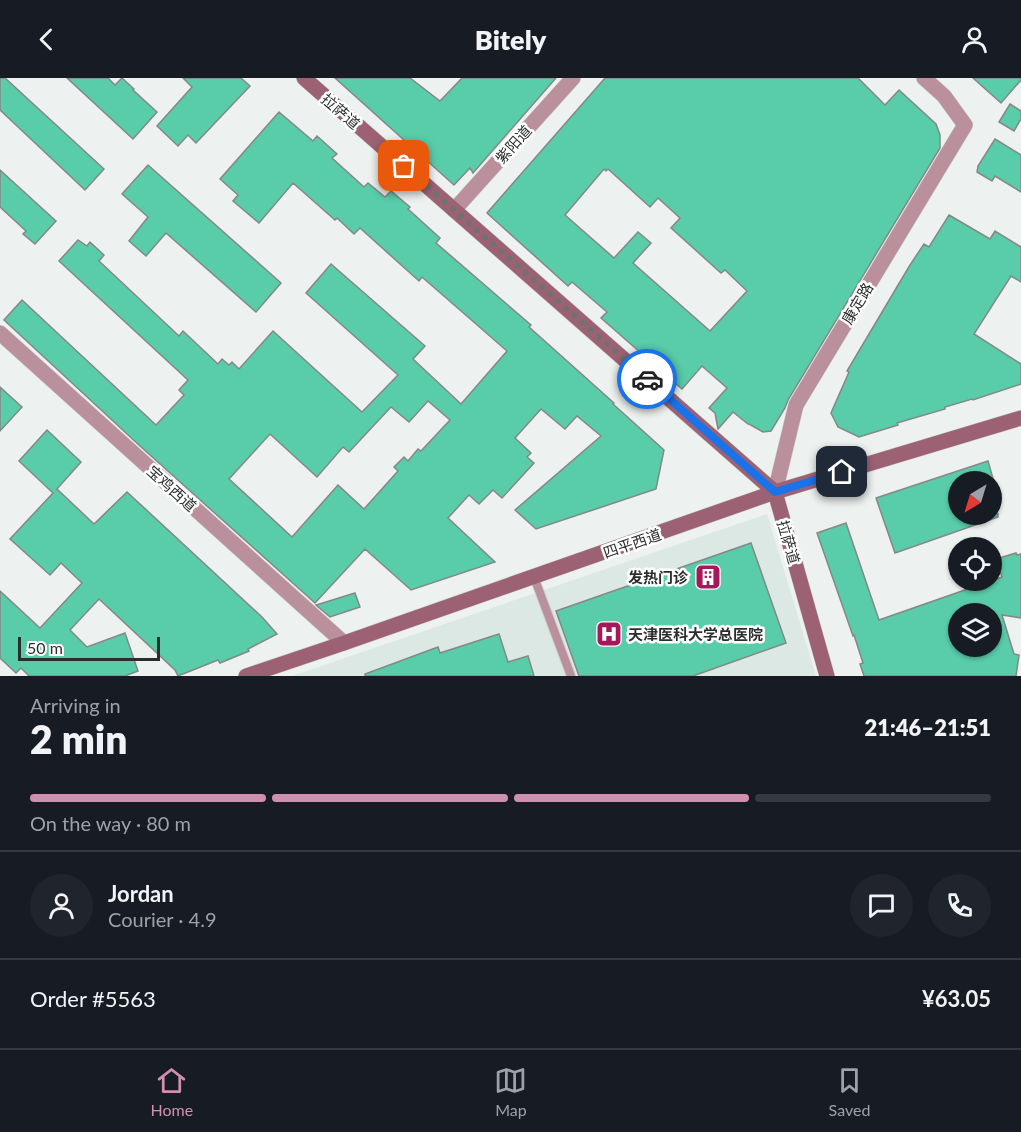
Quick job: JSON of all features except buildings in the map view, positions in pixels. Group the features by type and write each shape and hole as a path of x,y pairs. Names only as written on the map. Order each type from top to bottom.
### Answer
{"street":[{"name":"拉萨道","path":"304,78 775,492 827,676"},
{"name":"紫阳道","path":"454,210 573,78"},
{"name":"康定路","path":"775,492 796,405 965,125 944,96 924,78"},
{"name":"宝鸡西道","path":"0,333 344,643"},
{"name":"四平西道","path":"246,676 775,492 1021,418"}],"lane":[{"path":"534,577 571,676"}],"shaded area":[{"name":"天津医科大学总医院","path":"767,514 816,676 292,676"}],"way so far":[{"path":"404,166 647,379"}],"place":[{"name":"发热门诊","path":"708,577"},
{"name":"天津医科大学总医院","path":"609,634"}],"route":[{"path":"647,379 775,492 842,472"}]}
